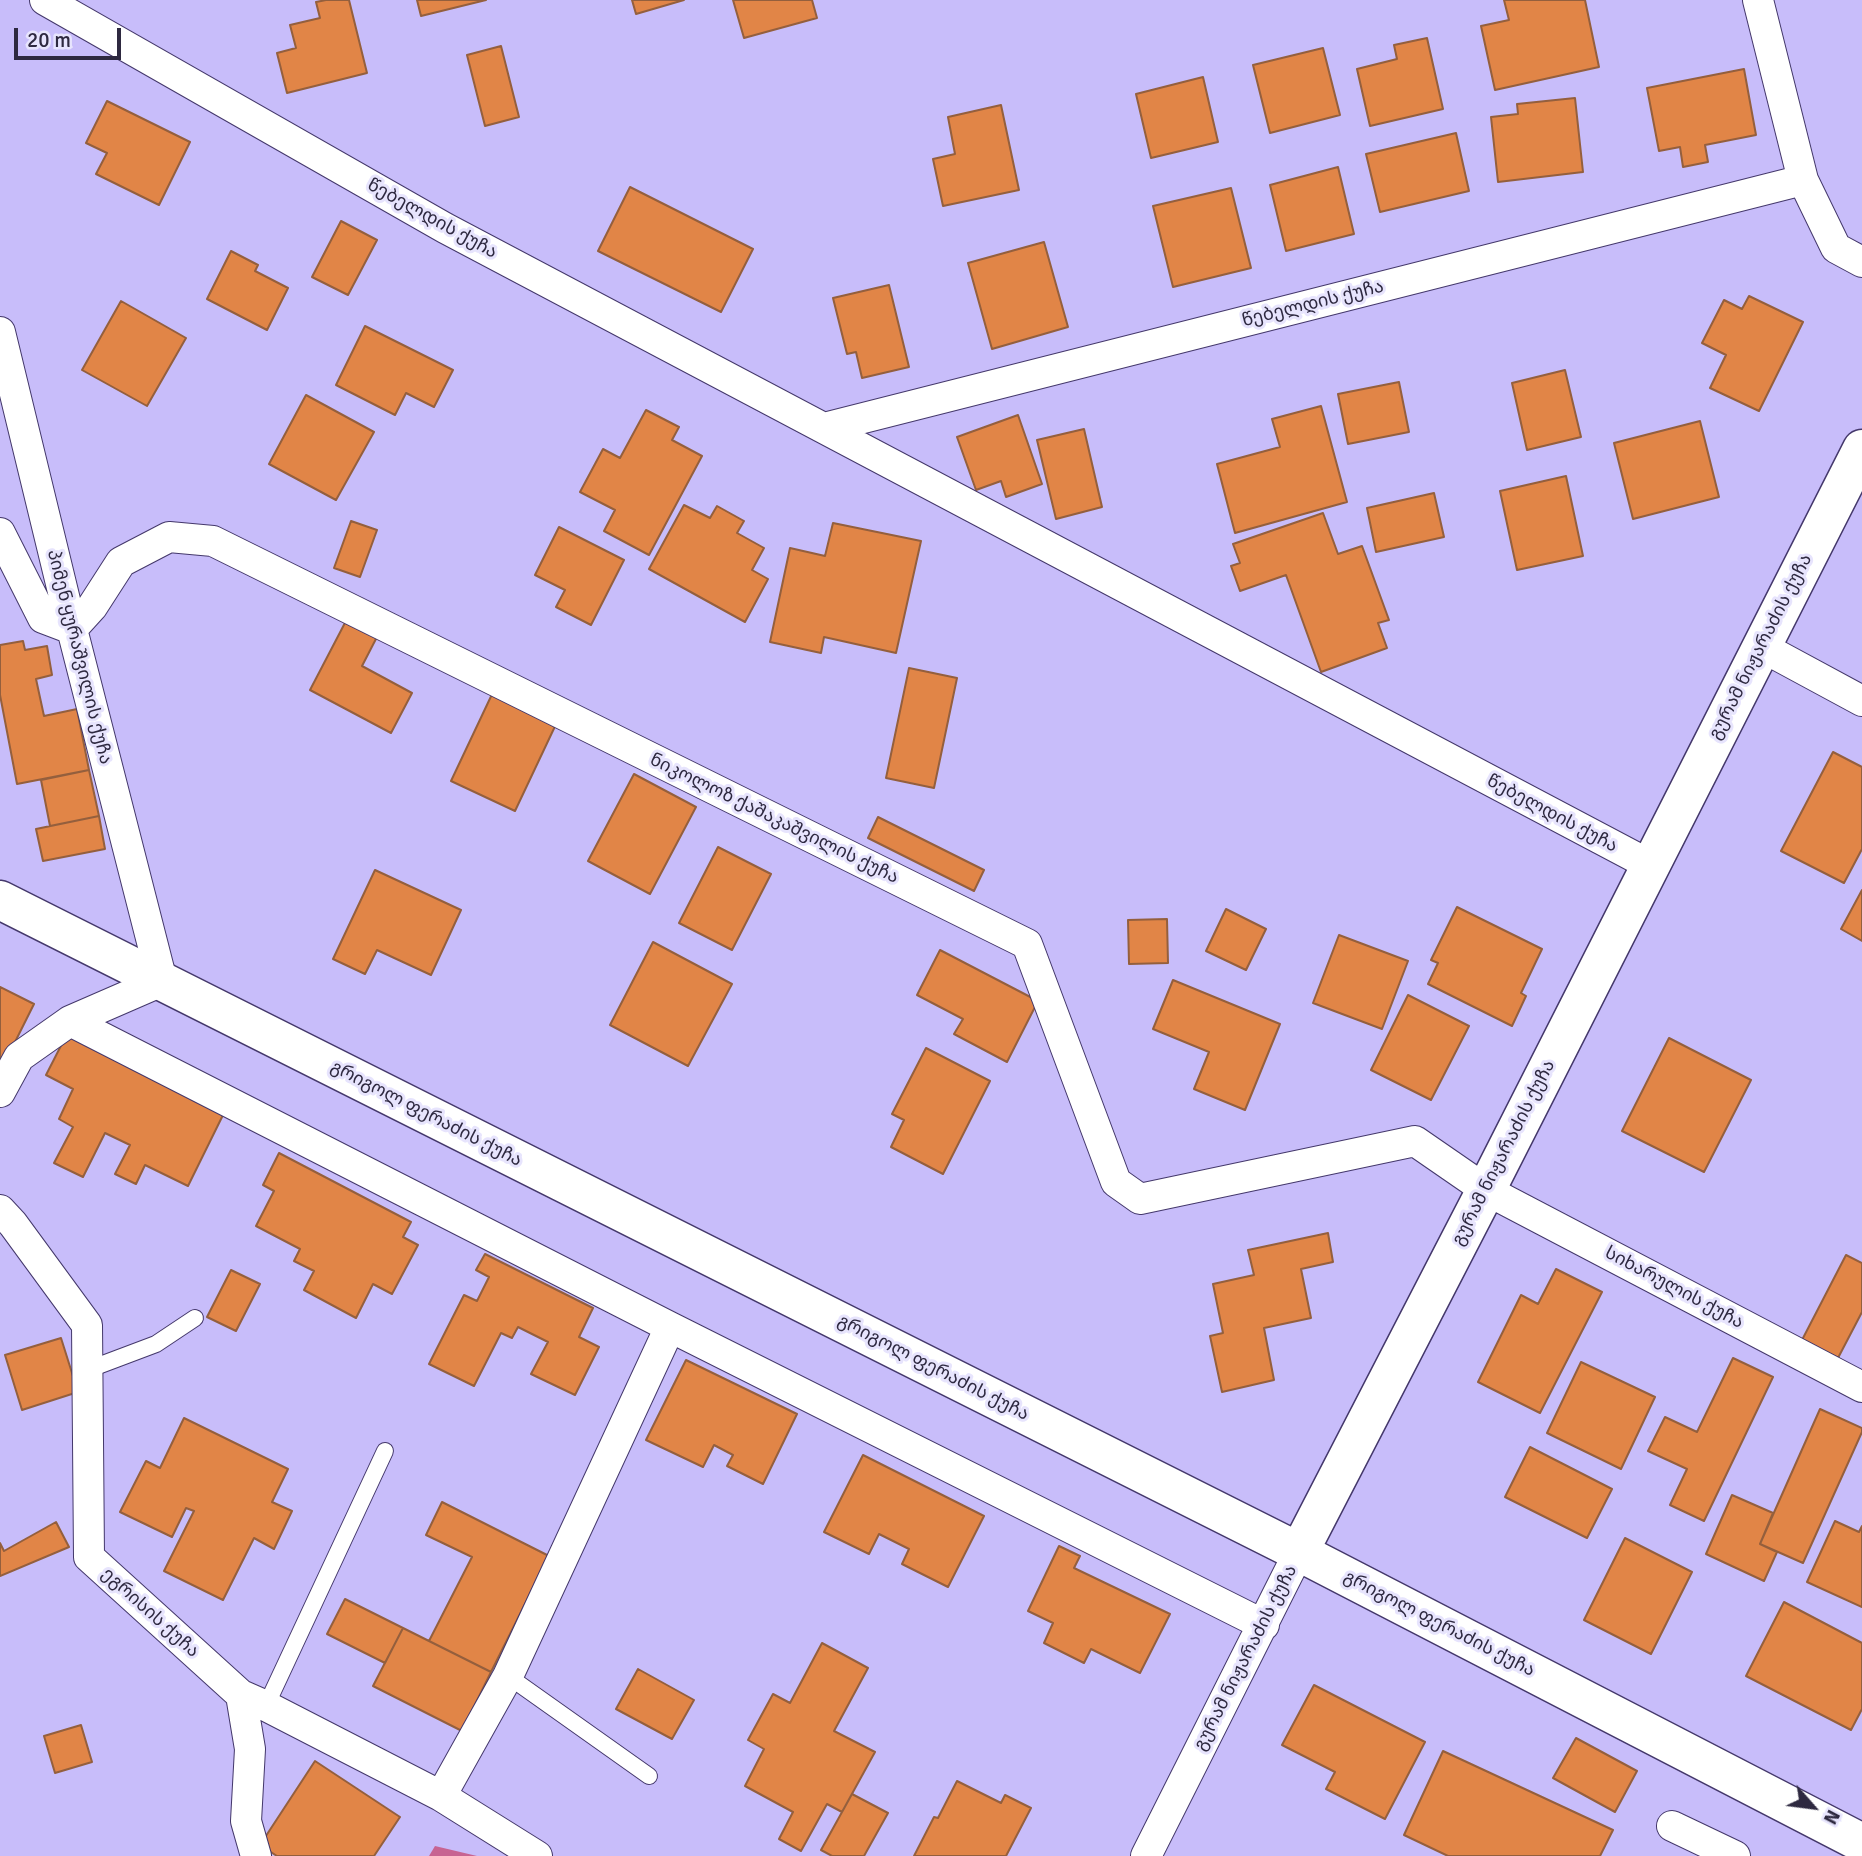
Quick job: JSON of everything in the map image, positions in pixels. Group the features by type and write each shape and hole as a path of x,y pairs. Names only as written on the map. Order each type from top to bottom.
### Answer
{"street":[{"name":"წებელდის ქუჩა","path":"45,0 445,228 1650,865"},
{"path":"1758,0 1803,180 1836,248 1862,262"},
{"name":"წებელდის ქუჩა","path":"824,428 1803,180"},
{"name":"პიმენ ყურაშვილის ქუჩა","path":"0,332 162,981"},
{"name":"გურამ ნიჟარაძის ქუჩა","path":"1146,1856 1862,449"},
{"path":"0,533 43,618 72,629"},
{"name":"ნიკოლოზ ქაშაკაშვილის ქუჩა","path":"72,629 92,607 121,562 169,537 213,541 1027,944 1116,1182 1140,1199 1415,1141 1486,1190"},
{"path":"1762,647 1862,701"},
{"name":"გრიგოლ ფერაძის ქუჩა","path":"0,900 1299,1552 1862,1843"},
{"path":"0,1092 19,1057 71,1021 162,981"},
{"path":"71,1021 670,1327 1264,1625"},
{"name":"სიხარულის ქუჩა","path":"1486,1190 1862,1387"},
{"name":"ეგრისის ქუჩა","path":"0,1210 87,1325 89,1557 253,1700 441,1796 537,1856"},
{"path":"441,1796 508,1676 670,1327"},
{"path":"253,1700 246,1821 256,1856"},
{"path":"1672,1826 1734,1856"}],"lane":[{"path":"87,1370 156,1344 195,1318"},
{"path":"253,1700 385,1451"},
{"path":"508,1676 649,1776"}],"shaded area":[{"path":"435,1846 477,1856 429,1856"}],"building":[{"path":"349,0 367,73 287,93 277,53 296,48 290,25 320,18 316,2"},
{"path":"417,0 486,0 421,16"},
{"path":"632,0 684,0 636,14"},
{"path":"733,0 812,0 817,18 744,38"},
{"path":"1504,0 1585,0 1599,67 1495,90 1481,26 1509,20"},
{"path":"1427,38 1443,109 1370,126 1357,69 1397,59 1394,45"},
{"path":"501,46 519,117 485,126 467,55"},
{"path":"1323,48 1340,115 1270,133 1253,65"},
{"path":"1744,69 1756,135 1705,145 1708,162 1683,167 1680,147 1659,151 1647,88"},
{"path":"1203,77 1218,142 1151,158 1136,94"},
{"path":"1575,98 1583,172 1498,182 1491,117 1518,114 1517,104"},
{"path":"107,101 190,142 159,205 96,174 107,153 86,143"},
{"path":"1001,105 1019,190 943,206 933,159 955,154 948,117"},
{"path":"1456,133 1469,191 1380,212 1366,154"},
{"path":"1338,167 1354,234 1286,251 1270,185"},
{"path":"630,187 753,249 721,312 598,251"},
{"path":"1231,188 1251,268 1173,287 1153,206"},
{"path":"341,221 377,240 348,295 312,277"},
{"path":"1044,242 1068,327 992,349 968,263"},
{"path":"231,251 258,265 255,271 288,288 267,330 207,299"},
{"path":"889,285 909,367 862,378 856,352 847,354 833,298"},
{"path":"1749,296 1803,322 1759,411 1710,388 1726,355 1702,343 1724,300 1742,309"},
{"path":"121,301 186,338 147,406 82,370"},
{"path":"365,326 453,370 434,407 406,393 395,415 336,385"},
{"path":"1565,370 1581,437 1527,450 1512,383"},
{"path":"1399,382 1409,432 1348,444 1338,394"},
{"path":"306,395 374,432 336,500 269,464"},
{"path":"1321,406 1347,502 1235,533 1217,464 1280,447 1272,419"},
{"path":"646,410 679,427 672,440 702,456 649,555 604,531 615,510 580,492 603,449 620,458"},
{"path":"1018,415 1042,484 1006,497 1001,481 976,490 957,437"},
{"path":"1700,421 1719,497 1633,519 1614,443"},
{"path":"1084,429 1102,507 1056,519 1037,440"},
{"path":"1566,476 1583,556 1517,570 1500,491"},
{"path":"1434,493 1444,537 1376,552 1367,508"},
{"path":"684,505 710,518 717,506 744,521 737,533 764,548 752,570 768,579 745,622 649,569"},
{"path":"1323,513 1338,554 1362,546 1389,620 1378,623 1387,648 1321,672 1286,575 1240,591 1231,566 1240,563 1233,544"},
{"path":"351,521 377,530 360,577 334,568"},
{"path":"833,523 921,541 896,653 824,637 821,653 770,642 790,548 825,556"},
{"path":"559,527 624,560 591,625 556,607 565,590 535,575"},
{"path":"347,619 378,635 362,666 412,693 391,733 310,690"},
{"path":"23,641 25,650 47,646 52,675 36,679 44,716 77,709 89,770 17,784 0,695 0,645"},
{"path":"909,668 957,678 934,788 886,778"},
{"path":"494,690 558,720 515,811 451,781"},
{"path":"1833,752 1862,767 1862,849 1844,883 1781,851"},
{"path":"89,770 99,816 50,826 41,780"},
{"path":"634,774 696,807 650,894 588,861"},
{"path":"99,816 105,849 43,861 36,829"},
{"path":"878,817 984,870 974,891 868,838"},
{"path":"718,847 771,874 732,950 679,923"},
{"path":"375,870 461,910 431,975 377,950 365,974 333,959"},
{"path":"1862,890 1862,941 1841,929"},
{"path":"1457,907 1542,949 1521,993 1526,996 1512,1026 1428,984 1438,963 1431,960"},
{"path":"1226,909 1266,929 1246,970 1206,951"},
{"path":"1167,919 1168,963 1129,964 1128,920"},
{"path":"1339,935 1408,961 1382,1029 1313,1003"},
{"path":"653,942 732,984 688,1066 610,1025"},
{"path":"940,950 1038,1001 1007,1062 954,1034 963,1019 917,995"},
{"path":"1173,980 1280,1024 1245,1110 1194,1089 1209,1052 1153,1029"},
{"path":"0,987 34,1004 1,1070 0,1069"},
{"path":"1408,995 1469,1026 1431,1100 1371,1070"},
{"path":"67,1034 224,1113 188,1186 145,1165 136,1184 115,1174 130,1145 105,1133 83,1177 54,1163 73,1127 59,1119 73,1089 46,1075"},
{"path":"1669,1038 1751,1080 1704,1172 1622,1131"},
{"path":"926,1048 990,1081 943,1174 891,1147 904,1120 892,1114"},
{"path":"279,1153 411,1222 403,1237 418,1245 392,1294 373,1284 356,1318 304,1290 314,1271 294,1261 300,1249 256,1226 274,1191 263,1185"},
{"path":"1328,1233 1333,1262 1301,1269 1311,1318 1264,1328 1274,1380 1222,1392 1210,1336 1223,1333 1213,1284 1254,1275 1248,1250"},
{"path":"485,1254 593,1308 579,1337 599,1347 575,1395 531,1374 548,1342 518,1327 512,1338 501,1333 474,1386 429,1364 464,1295 477,1301 489,1277 476,1270"},
{"path":"1846,1255 1862,1263 1862,1312 1838,1358 1802,1340"},
{"path":"1556,1269 1602,1292 1540,1413 1478,1382 1521,1295 1538,1304"},
{"path":"231,1270 260,1284 236,1331 207,1317"},
{"path":"61,1338 78,1392 22,1410 5,1355"},
{"path":"1733,1358 1773,1377 1704,1521 1670,1505 1687,1469 1648,1451 1665,1417 1697,1432"},
{"path":"686,1360 797,1414 763,1484 727,1466 733,1455 714,1445 703,1467 646,1440"},
{"path":"1581,1362 1655,1397 1621,1469 1547,1433"},
{"path":"1820,1409 1862,1428 1862,1432 1803,1563 1760,1544"},
{"path":"184,1418 288,1469 272,1502 292,1511 274,1549 254,1538 223,1600 164,1571 194,1511 186,1508 172,1537 120,1512 146,1461 160,1468"},
{"path":"1530,1447 1612,1489 1587,1538 1505,1497"},
{"path":"863,1455 984,1516 948,1587 902,1564 909,1549 879,1534 869,1554 824,1532"},
{"path":"1732,1495 1773,1513 1760,1544 1777,1552 1764,1581 1706,1554"},
{"path":"442,1502 549,1556 491,1672 429,1641 472,1557 426,1535"},
{"path":"1835,1521 1859,1532 1862,1526 1862,1607 1807,1582"},
{"path":"56,1522 69,1547 0,1576 0,1543 4,1551"},
{"path":"1625,1538 1692,1572 1651,1654 1584,1620"},
{"path":"1059,1546 1080,1556 1074,1568 1170,1614 1140,1673 1091,1649 1084,1663 1044,1643 1053,1623 1028,1611"},
{"path":"345,1599 403,1628 385,1663 327,1634"},
{"path":"1784,1602 1862,1643 1862,1709 1851,1730 1746,1676"},
{"path":"403,1628 491,1672 462,1731 373,1686"},
{"path":"822,1643 868,1668 834,1731 875,1752 842,1812 827,1804 801,1851 779,1839 793,1812 745,1786 764,1749 748,1740 773,1694 790,1703"},
{"path":"638,1669 694,1700 672,1739 616,1709"},
{"path":"1314,1685 1425,1742 1385,1819 1326,1789 1335,1772 1282,1745"},
{"path":"81,1725 92,1762 55,1773 44,1736"},
{"path":"1576,1738 1637,1771 1615,1812 1553,1778"},
{"path":"1443,1751 1613,1830 1600,1856 1448,1856 1404,1835"},
{"path":"315,1761 400,1817 374,1856 277,1856 260,1845"},
{"path":"957,1781 1001,1803 1005,1795 1031,1808 1006,1856 914,1856"},
{"path":"852,1794 888,1813 864,1856 832,1856 821,1850"}]}
